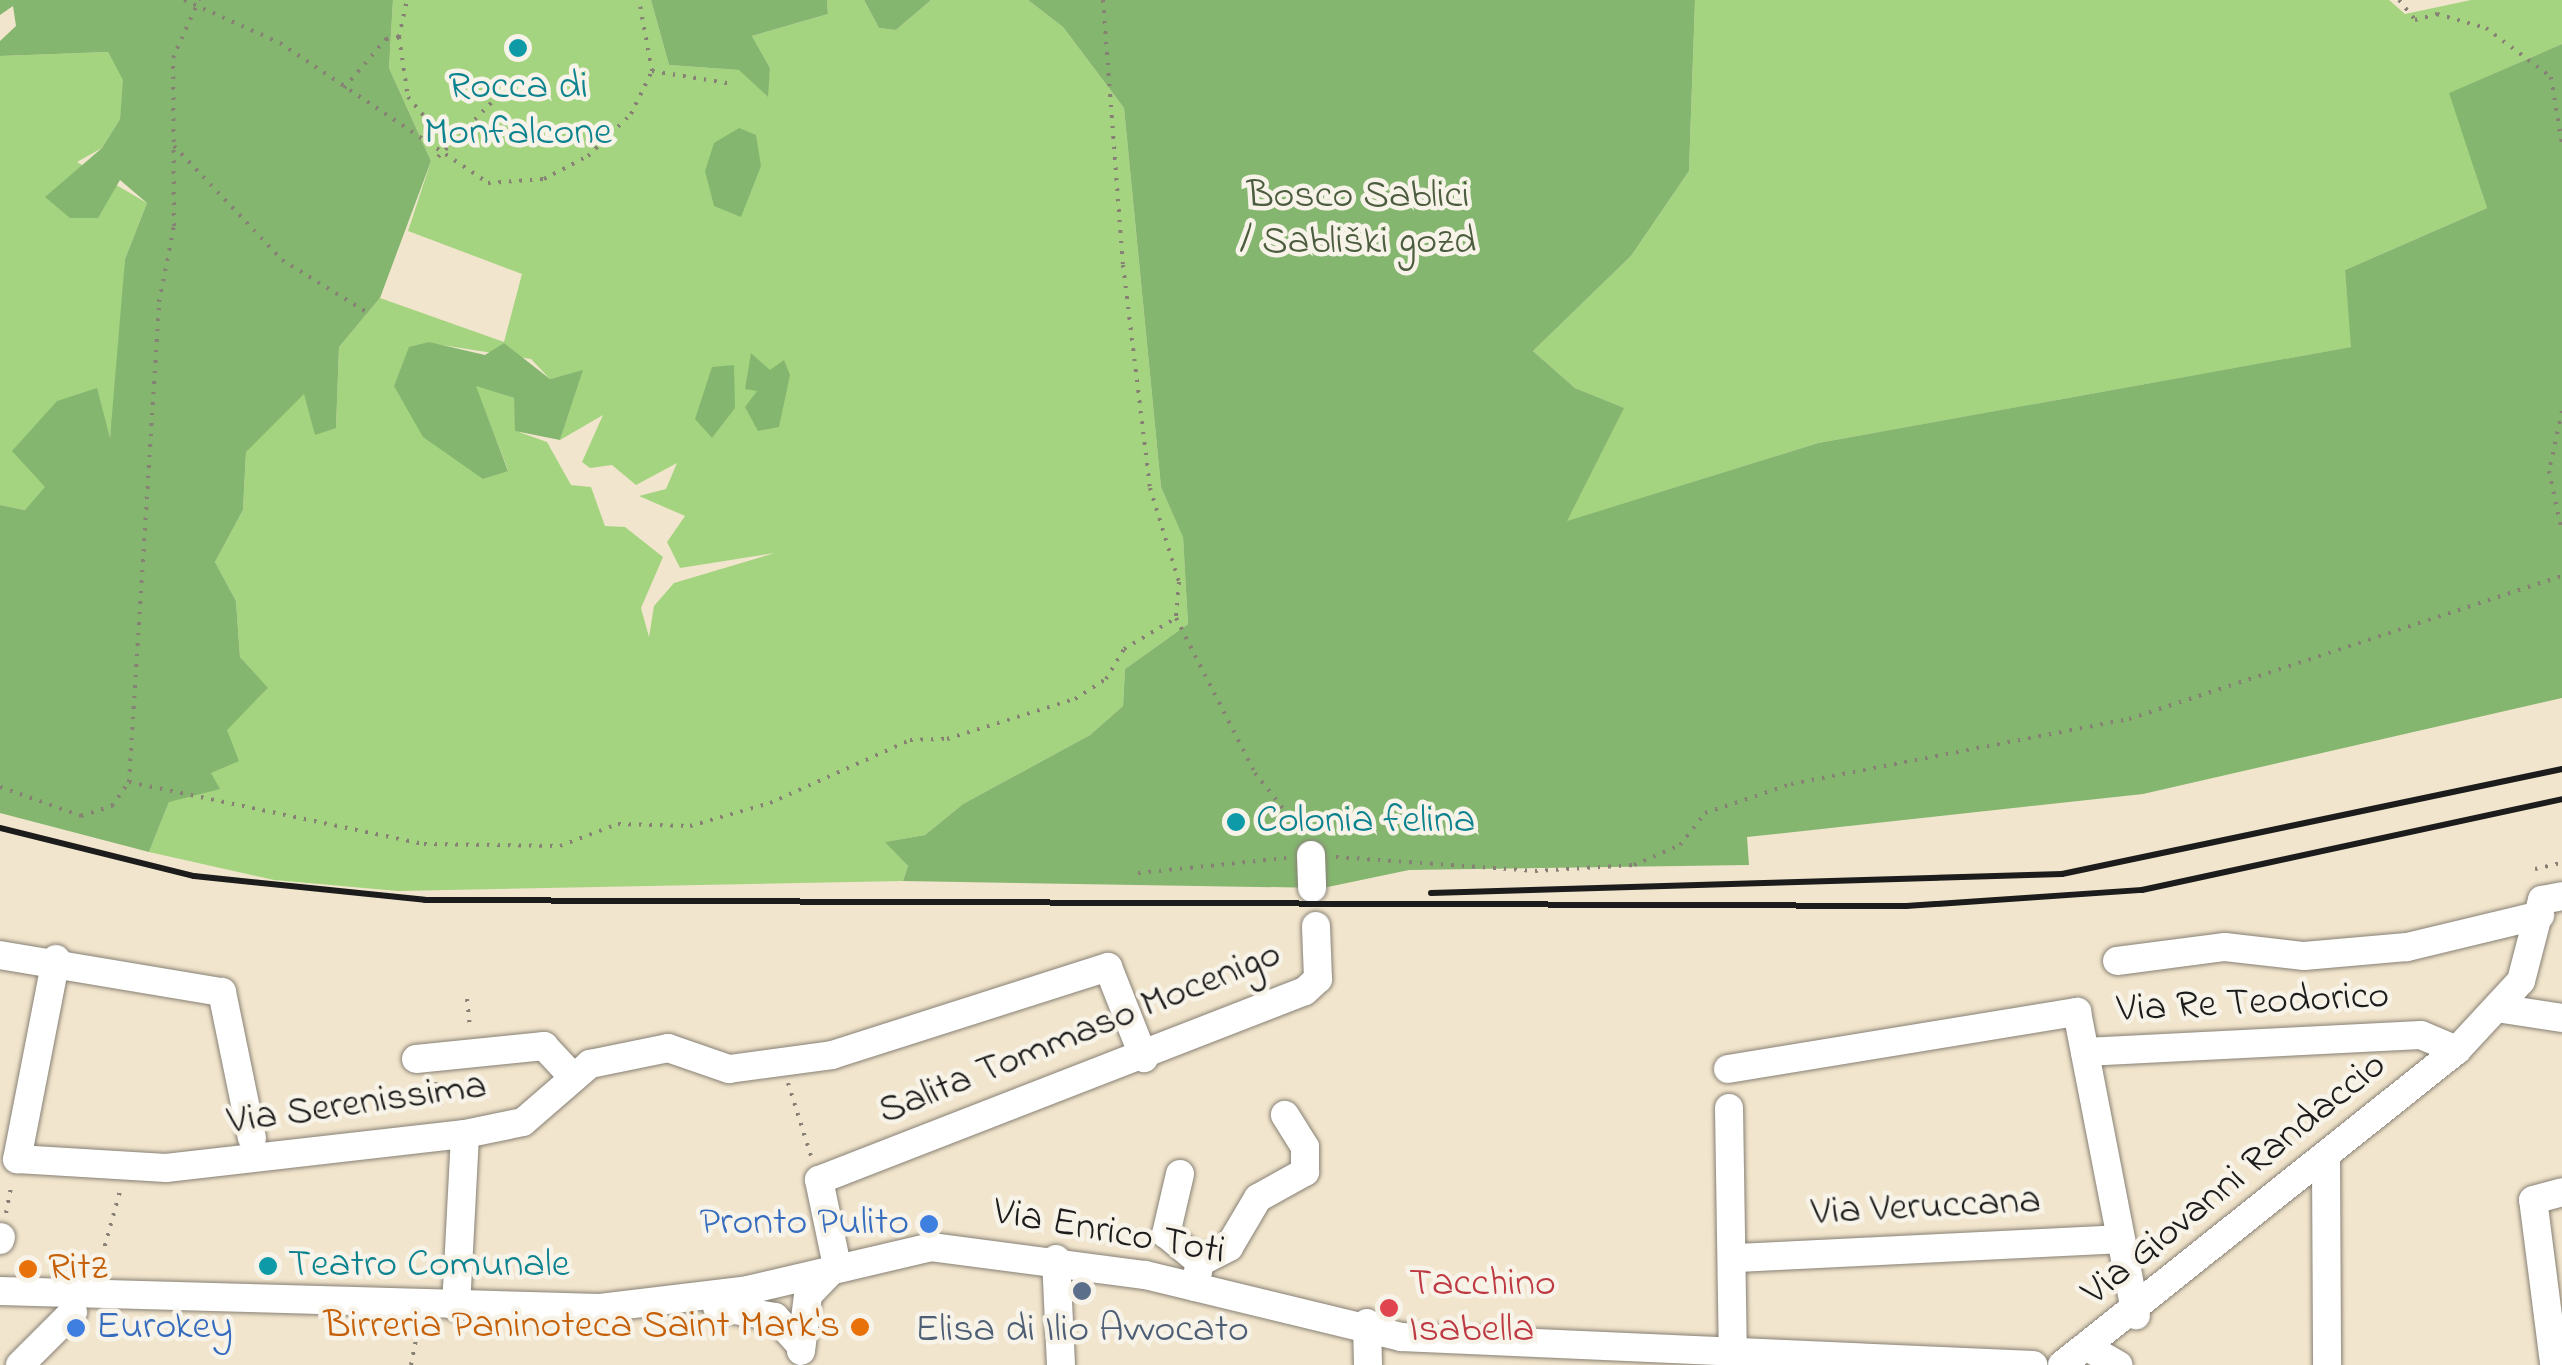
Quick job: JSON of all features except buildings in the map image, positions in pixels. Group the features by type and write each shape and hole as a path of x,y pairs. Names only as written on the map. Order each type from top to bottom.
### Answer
{"street":[{"path":"1310,855 1312,888"},
{"path":"2118,960 2225,946 2304,956 2407,947 2548,904"},
{"name":"Via Giovanni Randaccio","path":"2062,1365 2136,1315 2457,1050 2521,981 2548,904"},
{"name":"Salita Tommaso Mocenigo","path":"815,1168 1144,1058 1305,990 1318,979 1316,926"},
{"path":"0,956 56,959 213,989 228,1002 252,1151"},
{"path":"17,1159 56,959"},
{"name":"Via Serenissima","path":"17,1159 252,1151 456,1135 522,1122 571,1075 668,1048 729,1069 792,1058 918,1032 1108,967 1144,1058"},
{"path":"2497,1008 2562,1018"},
{"name":"Via Re Teodorico","path":"1728,1070 2076,1012 2084,1052 2421,1035 2457,1050"},
{"path":"423,1058 471,1048 544,1046 571,1075"},
{"path":"2084,1052 2136,1315"},
{"path":"1729,1108 1736,1258 1733,1358"},
{"path":"1180,1174 1166,1234 1198,1274 1230,1248 1258,1198 1305,1172 1305,1147 1285,1115"},
{"path":"456,1135 456,1307"},
{"path":"2326,1160 2328,1365"},
{"path":"801,1356 808,1295 836,1266 815,1168"},
{"path":"2553,1363 2533,1200 2562,1192"},
{"name":"Via Veruccana","path":"1736,1258 2120,1239"},
{"name":"Via Enrico Toti","path":"600,1308 748,1290 836,1266 931,1247 1198,1274 1367,1323"},
{"path":"1056,1259 1061,1365"},
{"path":"0,1291 79,1306 745,1307 775,1317 801,1356"},
{"path":"20,1365 79,1306"},
{"path":"1368,1365 1367,1323 1401,1336 1733,1358 2033,1365"},
{"path":"1401,1336 1408,1365"},
{"path":"2090,1348 2118,1365"}],"path":[{"path":"184,0 280,43 438,157 488,183 544,179 588,156 631,114 652,70 638,0"},
{"path":"0,787 81,816 112,806 129,782 174,146 172,58 199,8 199,0"},
{"path":"406,0 398,36 408,97 445,141"},
{"path":"1103,0 1123,265 1150,488 1180,582 1176,618 1255,773 1293,811 1310,855"},
{"path":"2399,0 2415,20 2437,14 2486,28 2551,77 2562,144"},
{"path":"344,88 386,38 398,36"},
{"path":"652,70 733,84"},
{"path":"438,157 445,141 500,94 493,90"},
{"path":"174,146 282,260 368,313"},
{"path":"2562,411 2549,470 2562,532"},
{"path":"1138,873 1310,855 1535,872 1634,865 1680,845 1705,814 1791,784 2129,719 2562,576"},
{"path":"129,782 424,844 560,846 618,824 690,826 770,803 910,740 946,739 1076,699 1106,679 1124,649 1176,618"},
{"path":"2535,870 2562,863"},
{"path":"467,999 471,1048"},
{"path":"423,1058 456,1135"},
{"path":"792,1058 788,1080 815,1168"},
{"path":"0,1238 17,1159"},
{"path":"102,1256 112,1207"},
{"path":"411,1365 418,1324"}],"green space":[{"path":"0,0 393,0 389,68 431,161 380,298 339,347 336,428 315,435 304,394 246,452 243,510 215,562 236,601 240,657 268,688 227,730 239,761 211,773 220,789 169,802 149,852 0,813 0,505 25,510 45,487 12,451 57,401 97,388 110,438 125,259 147,203 120,180 98,218 70,218 45,197 102,148 120,119 123,80 108,52 0,56 0,41 16,26 13,6 0,15"},
{"path":"393,0 651,0 669,65 740,70 767,96 770,68 752,36 828,14 827,0 864,0 879,28 896,30 931,0 1028,0 1063,27 1124,108 1161,487 1183,536 1188,624 1125,669 1123,706 1090,735 963,804 925,835 886,842 908,866 903,881 398,891 274,880 149,852 169,802 211,773 226,730 267,689 240,657 236,601 215,562 243,510 246,452 279,409 305,393 336,428 339,347 380,298 504,342 522,274 408,231 431,161 389,68","holes":["429,343 531,359 550,379 582,371 560,440 603,415 582,462 590,468 612,465 636,485 677,463 666,489 639,496 685,516 667,542 680,568 775,553 674,583 654,606 649,637 641,608 663,557 625,527 605,526 591,487 571,485 547,442 516,431 514,398 475,385 508,470 483,479"]},
{"path":"651,0 827,0 828,14 752,36 770,68 768,97 739,70 669,65"},
{"path":"864,0 931,0 896,30 879,28"},
{"name":"Bosco Sablici / Sabliški gozd","path":"1028,0 1695,0 1689,171 1631,256 1533,351 1575,388 1624,408 1567,521 1818,443 2351,347 2345,270 2487,208 2449,93 2562,44 2562,698 2143,794 1747,837 1749,865 1409,870 1323,888 903,881 908,866 885,842 925,835 963,804 1090,735 1123,706 1125,669 1188,624 1183,537 1161,487 1124,108 1063,27"},
{"path":"1695,0 2389,0 2405,14 2471,0 2562,0 2562,44 2450,93 2487,208 2345,270 2352,347 1818,443 1565,522 1623,408 1575,388 1533,351 1631,256 1689,171"},
{"path":"108,52 124,80 120,119 102,148 77,162 147,203 125,259 119,389 109,441 25,510 0,505 0,56"},
{"path":"739,128 756,135 761,166 741,217 714,206 705,171 714,143"},
{"path":"429,342 485,355 504,343 550,379 583,370 560,440 515,431 514,398 476,386 508,471 483,479 423,437 394,386 409,347"},
{"path":"751,353 770,370 784,360 790,375 779,427 758,431 745,407 757,391 745,389"},
{"path":"734,365 735,408 712,438 695,419 712,367"}],"railway":[{"path":"1431,893 2062,874 2562,769"},
{"path":"0,828 194,876 425,900 1906,906 2142,890 2562,799"}],"place":[{"name":"Rocca di Monfalcone","path":"518,48"},
{"name":"Colonia felina","path":"1236,822"},
{"name":"Pronto Pulito","path":"929,1224"},
{"name":"Teatro Comunale","path":"268,1266"},
{"name":"Ritz","path":"28,1269"},
{"name":"Elisa di Ilio Avvocato","path":"1082,1291"},
{"name":"Tacchino Isabella","path":"1389,1308"},
{"name":"Birreria Paninoteca Saint Mark's","path":"860,1327"},
{"name":"Eurokey","path":"76,1328"}]}
